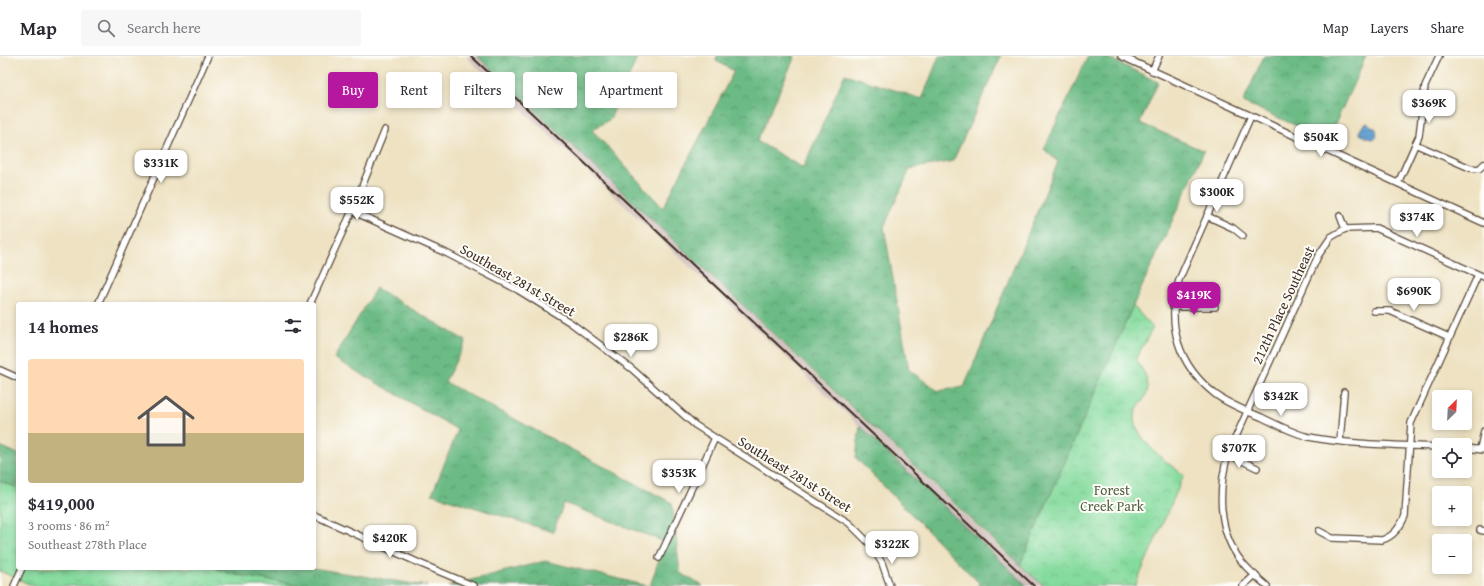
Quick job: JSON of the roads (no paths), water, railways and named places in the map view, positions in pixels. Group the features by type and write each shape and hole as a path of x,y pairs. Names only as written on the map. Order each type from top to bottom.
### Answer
{"street":[{"path":"99,302 208,56"},
{"path":"1121,56 1484,223"},
{"path":"1152,71 1158,56"},
{"path":"1398,183 1415,144 1420,128 1426,86 1439,56"},
{"path":"1251,116 1178,280 1173,307 1176,335 1182,354 1189,367 1216,394 1248,412 1296,433 1340,441 1432,447"},
{"path":"311,302 352,211 385,130"},
{"path":"1415,144 1470,168 1479,169 1484,164"},
{"name":"Southeast 281st Street","path":"352,211 446,253 546,306 605,348 685,418 842,517 863,536 875,552 890,586"},
{"path":"1207,216 1232,228 1243,236"},
{"path":"1319,531 1332,538 1382,540 1389,538 1395,532 1406,516 1411,423 1449,337 1481,276 1376,228 1345,229 1340,216"},
{"name":"212th Place Southeast","path":"1266,586 1241,562 1225,528 1221,501 1221,487 1228,454 1318,256 1331,237 1345,229"},
{"path":"1173,307 1214,307"},
{"path":"1374,311 1390,311 1449,337"},
{"path":"0,370 16,377"},
{"path":"1340,441 1344,392"},
{"path":"1472,449 1482,450 1484,431"},
{"path":"659,558 715,438"},
{"path":"1228,454 1257,468"},
{"path":"316,516 419,563 474,586"},
{"path":"14,586 21,570"},
{"path":"1243,586 1255,575"}],"water":[{"path":"1367,123 1376,129 1377,136 1374,140 1361,135 1359,132 1364,124"}],"railway":[{"path":"471,56 1034,586"}],"park label":[{"name":"Forest Creek Park","path":"1112,498"}]}
